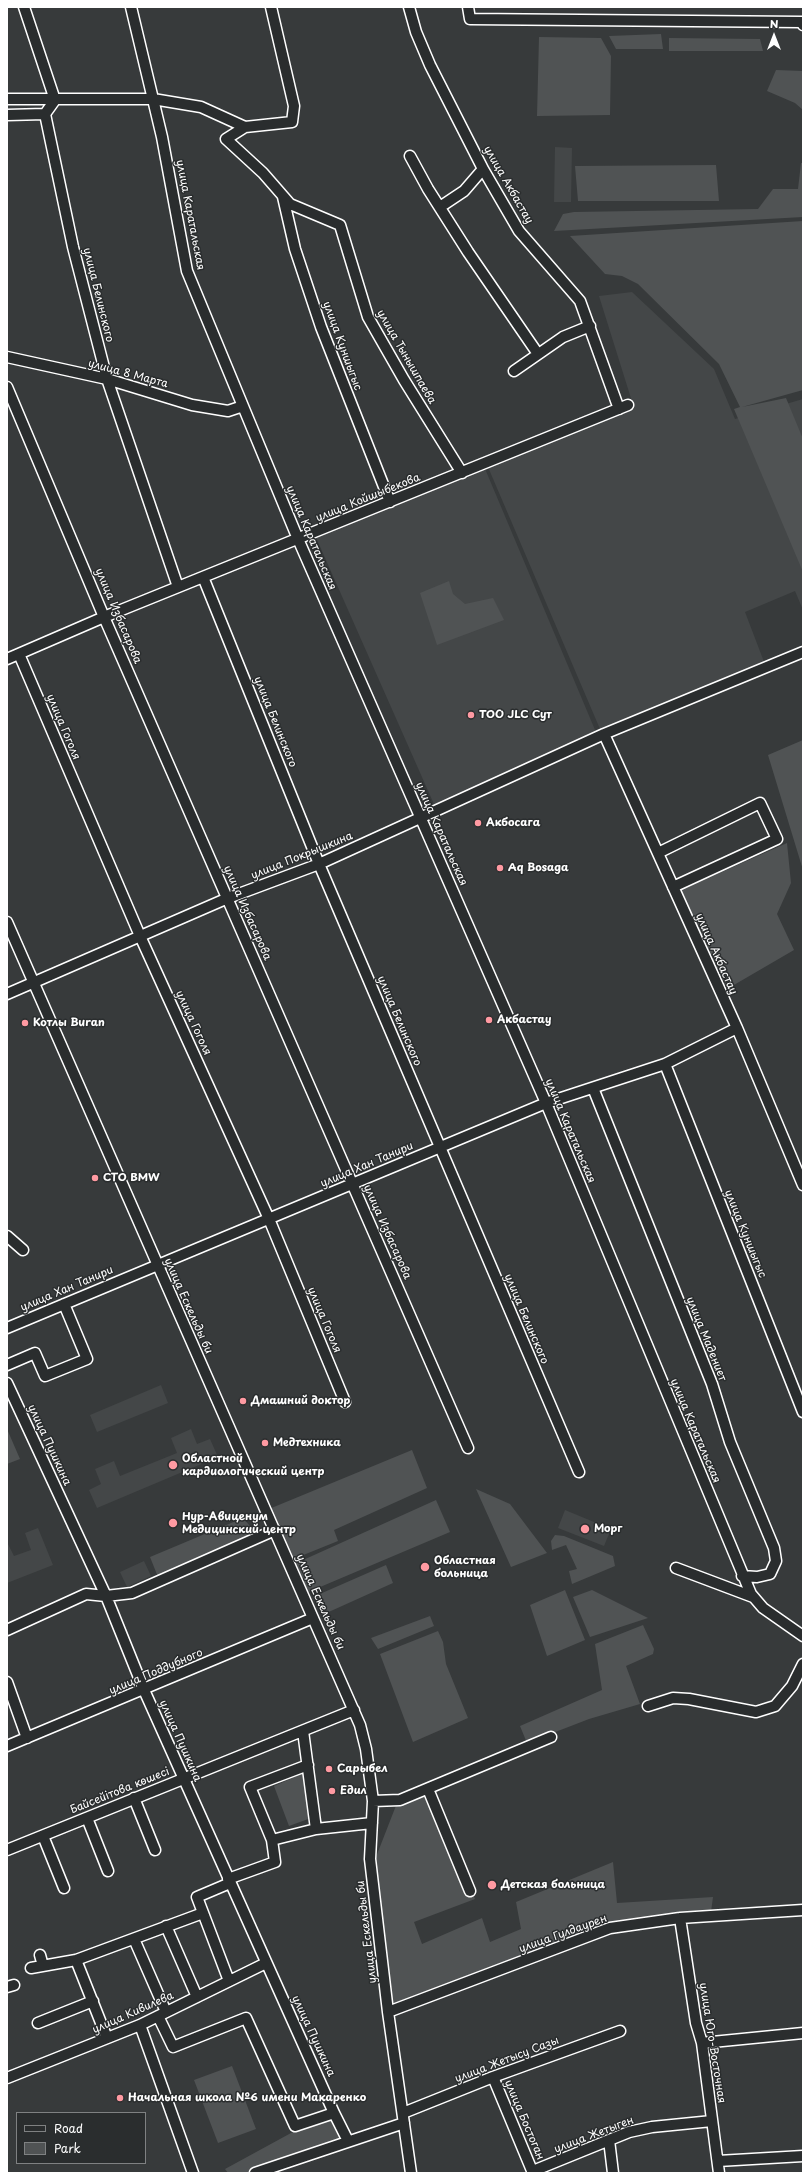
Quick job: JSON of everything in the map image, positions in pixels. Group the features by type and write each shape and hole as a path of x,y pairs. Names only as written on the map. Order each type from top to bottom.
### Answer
{"street":[{"path":"24,7 55,100"},
{"name":"улица Каратальская","path":"131,7 153,99 187,271 298,539 546,1103 742,1576 753,1597 763,1608 803,1636"},
{"path":"7,99 153,99 201,108 245,127 292,122 294,106 271,7"},
{"name":"улица Акбастау","path":"409,7 416,32 430,65 484,169 519,231 580,301 623,407"},
{"path":"468,7 470,19 802,22 803,25"},
{"path":"7,115 45,114 55,100"},
{"name":"улица Белинского","path":"45,114 73,247 107,379 178,587"},
{"name":"улица Тынышпаева","path":"245,127 226,139 263,174 290,204 340,225 368,317 404,380 462,473"},
{"path":"410,156 440,207 538,354"},
{"path":"440,207 464,191 484,169"},
{"name":"улица Куншыгыс","path":"282,194 295,249 321,326 390,502"},
{"path":"514,371 563,337 590,326"},
{"name":"улица 8 Марта","path":"7,357 107,379 192,405 228,411 243,406"},
{"name":"улица Избасарова","path":"7,387 104,616 468,1448"},
{"name":"улица Койшыбекова","path":"7,659 104,616 623,407"},
{"name":"улица Белинского","path":"203,577 319,864 578,1472"},
{"name":"улица Покрышкина","path":"7,994 228,898 319,864 604,734 803,652"},
{"name":"улица Гоголя","path":"19,654 140,936 269,1218 345,1402"},
{"name":"улица Акбастау","path":"604,734 737,1028 803,1185"},
{"path":"658,853 760,803 777,839 673,887"},
{"name":"улица Ескельды би","path":"7,922 32,983 354,1710 366,1749 373,1801 370,1859 388,2012 411,2173"},
{"name":"улица Хан Танири","path":"7,1328 157,1264 546,1103 665,1064 737,1028"},
{"name":"улица Куншыгыс","path":"665,1064 803,1412"},
{"name":"улица Мадениет","path":"593,1088 712,1384 730,1442 774,1548 776,1561 770,1574 757,1577 742,1576"},
{"path":"7,1236 23,1250"},
{"path":"7,1365 35,1353 45,1376 86,1359 64,1304"},
{"name":"улица Пушкина","path":"7,1383 106,1596 144,1690 266,1964 348,2141"},
{"path":"7,1630 86,1594 106,1596 132,1593 275,1530"},
{"path":"676,1568 753,1597"},
{"name":"улица Поддубного","path":"7,1746 314,1618"},
{"path":"648,1706 673,1698 689,1699 756,1712 775,1706 792,1686 803,1664"},
{"path":"7,1682 27,1738"},
{"name":"Байсейітова көшесі","path":"7,1850 354,1710"},
{"path":"303,1731 316,1829"},
{"path":"373,1801 400,1800 551,1737"},
{"path":"229,1981 197,1897 229,1881 275,1862 272,1840 250,1787 308,1765"},
{"path":"428,1789 470,1891"},
{"path":"134,1798 155,1850"},
{"path":"87,1818 108,1871"},
{"path":"272,1840 316,1829 372,1823"},
{"path":"43,1836 64,1888"},
{"name":"улица Гулдаурен","path":"388,2012 610,1928 680,1918 803,1910"},
{"path":"31,1968 76,1960 203,1913"},
{"name":"улица Юго-Восточная","path":"680,1918 696,2023 702,2043 720,2173"},
{"path":"166,1926 197,1997"},
{"path":"134,1938 173,2048 246,2018 295,2126 333,2111"},
{"path":"40,1955 43,1966"},
{"path":"76,1960 107,2038"},
{"name":"улица Кивилева","path":"7,2078 140,2025 266,1964"},
{"path":"38,2023 93,2001"},
{"path":"140,2025 192,2173"},
{"name":"улица Жетысу Сазы","path":"255,2173 272,2170 348,2141 404,2118 493,2077 620,2031"},
{"path":"702,2043 803,2033"},
{"name":"улица Бостоган","path":"493,2077 533,2172"},
{"name":"улица Жетыген","path":"533,2172 630,2132 652,2127 712,2121"},
{"path":"608,2140 614,2173"},
{"path":"718,2161 803,2156"}],"shaded area":[{"path":"555,147 572,148 571,202 554,202"},
{"path":"632,292 714,369 735,419 803,399 803,610 795,591 745,612 766,667 600,729 488,467 634,408 599,296"},
{"name":"ТОО JLC Сут","path":"483,464 598,737 437,811 314,533"},
{"path":"161,1385 168,1403 97,1432 90,1415"},
{"name":"Областной кардиологический центр","path":"191,1429 197,1444 210,1439 218,1457 97,1508 89,1490 101,1484 95,1469 114,1461 120,1476 177,1453 171,1438"},
{"path":"565,1510 611,1529 604,1546 558,1528"},
{"path":"38,1528 53,1565 7,1583 7,1542 14,1556 31,1550 25,1533"},
{"path":"144,1561 151,1576 127,1587 120,1572"}],"green space":[{"path":"661,34 663,49 616,49 609,36"},
{"path":"539,37 601,38 611,56 610,115 537,116"},
{"path":"669,38 760,39 763,51 669,51"},
{"path":"776,70 803,71 803,110 795,103 767,91"},
{"path":"801,163 803,163 803,217 554,231 563,214 574,212 758,209 773,189 798,189"},
{"path":"716,165 719,201 578,201 575,166"},
{"path":"803,221 803,390 742,407 786,398 803,439 803,572 734,409 740,407 719,364 638,284 622,276 605,274 570,236"},
{"path":"449,581 453,594 465,604 493,598 504,620 437,645 420,593"},
{"path":"803,740 803,870 768,755"},
{"path":"787,843 791,883 777,914 794,950 727,989 681,890"},
{"path":"7,1429 20,1459 7,1464"},
{"path":"412,1450 427,1488 334,1530 338,1541 291,1560 269,1509"},
{"path":"476,1489 510,1504 547,1553 511,1567"},
{"path":"436,1500 450,1532 306,1593 292,1565"},
{"path":"243,1518 257,1534 158,1577 150,1557"},
{"path":"555,1535 564,1536 613,1556 615,1566 572,1584 569,1571 577,1569 566,1545 552,1550 551,1541"},
{"path":"386,1565 393,1583 322,1615 313,1597"},
{"path":"565,1590 585,1640 547,1656 530,1605"},
{"path":"592,1590 648,1618 590,1637 573,1597"},
{"path":"430,1616 434,1626 378,1649 371,1638"},
{"path":"643,1625 654,1649 653,1654 626,1666 640,1704 589,1719 527,1743 520,1726 602,1690 595,1644"},
{"path":"438,1631 443,1642 446,1664 468,1718 413,1742 380,1654"},
{"path":"304,1773 311,1818 289,1826 274,1786"},
{"path":"426,1792 475,1899 414,1922 422,1944 482,1918 490,1942 521,1929 516,1902 613,1862 617,1903 713,1897 711,1912 605,1926 390,2009 378,1901 376,1857 397,1803"},
{"path":"232,2066 256,2129 218,2143 194,2080"},
{"path":"332,2117 343,2139 246,2173 228,2173 225,2169 291,2133"}],"place":[{"name":"ТОО JLC Сут","path":"471,715"},
{"name":"Акбосага","path":"478,823"},
{"name":"Aq Bosaga","path":"500,868"},
{"name":"Акбастау","path":"489,1020"},
{"name":"Котлы Buran","path":"25,1023"},
{"name":"СТО BMW","path":"95,1178"},
{"name":"Дмашний доктор","path":"243,1401"},
{"name":"Медтехника","path":"265,1443"},
{"name":"Областной кардиологический центр","path":"173,1465"},
{"name":"Нур-Авиценум Медицинский центр","path":"173,1523"},
{"name":"Морг","path":"585,1529"},
{"name":"Областная больница","path":"425,1567"},
{"name":"Сарыбел","path":"329,1769"},
{"name":"Едил","path":"332,1791"},
{"name":"Детская больница","path":"492,1885"},
{"name":"Начальная школа №6 имени Макаренко","path":"120,2098"}]}
